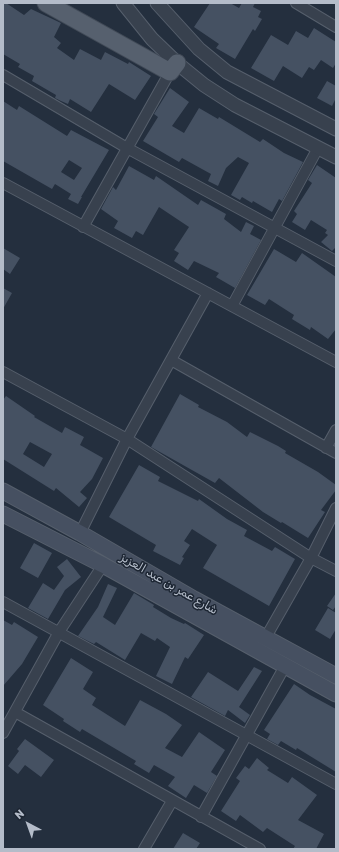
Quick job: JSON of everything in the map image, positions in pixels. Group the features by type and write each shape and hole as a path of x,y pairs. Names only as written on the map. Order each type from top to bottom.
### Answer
{"main road":[{"path":"46,3 173,68"},
{"name":"شارع عمر بن عبد العزيز","path":"3,491 80,533 194,599 336,676"},
{"name":"شارع عمر بن عبد العزيز","path":"3,514 102,565 336,694"}],"street":[{"path":"123,3 173,68 204,85 235,105 336,157"},
{"path":"157,3 199,49 227,72 336,129"},
{"path":"296,3 336,27"},
{"path":"83,227 173,68"},
{"path":"3,74 127,148 336,261"},
{"path":"232,306 318,148"},
{"path":"3,183 336,362"},
{"path":"80,533 127,439 208,293"},
{"path":"171,360 336,453"},
{"path":"3,372 127,439 311,558 336,571"},
{"path":"326,448 336,430"},
{"path":"266,637 311,558 336,508"},
{"path":"3,733 59,632 102,565"},
{"path":"3,602 336,784"},
{"path":"201,816 285,666"},
{"path":"15,712 260,849"},
{"path":"144,849 172,801"}],"building":[{"path":"3,3 6,3 24,15 31,9 61,23 54,37 61,43 57,48 74,60 80,49 101,60 105,52 128,64 129,62 151,76 135,100 109,84 91,112 70,99 68,104 61,101 55,98 56,95 32,81 34,76 18,67 20,64 3,54"},
{"path":"210,3 230,3 239,8 242,3 255,3 253,7 261,11 258,17 262,19 255,31 253,29 235,59 216,48 219,44 194,27"},
{"path":"314,28 336,42 336,63 333,68 321,60 314,70 309,67 302,78 283,66 274,81 251,68 271,35 288,45 296,31 308,38"},
{"path":"327,81 336,86 336,98 332,106 317,98"},
{"path":"170,88 189,102 172,126 184,133 199,108 218,119 219,117 260,142 263,139 284,153 303,162 282,201 279,199 272,212 253,201 252,203 242,197 240,200 231,195 249,163 238,157 226,168 218,186 208,181 211,174 182,158 179,162 143,141 158,117 154,114"},
{"path":"3,101 17,110 19,106 67,136 71,130 109,150 78,204 68,199 71,194 55,184 52,189 3,161","holes":["69,160 82,168 74,180 61,172"]},
{"path":"317,165 336,178 336,247 332,251 321,242 328,235 325,233 327,230 311,220 305,230 292,222 297,214 294,211 312,183 308,180"},
{"path":"129,166 154,180 156,176 198,205 201,200 226,214 224,219 241,232 246,222 254,226 250,234 261,240 235,288 216,277 219,273 194,261 188,270 174,261 179,253 174,250 189,227 159,207 143,235 136,231 132,238 114,228 118,221 101,209 113,187 116,190"},
{"path":"3,248 20,258 10,274 3,269"},
{"path":"274,249 296,262 302,253 336,277 336,329 328,339 311,327 310,330 292,319 294,315 269,299 265,305 247,295"},
{"path":"3,288 12,293 3,309"},
{"path":"180,394 199,405 198,407 227,422 247,437 250,432 278,446 286,451 285,453 318,472 336,485 336,490 321,510 325,512 308,538 263,512 219,478 215,483 151,447"},
{"path":"6,396 35,416 34,417 62,433 65,427 84,437 80,445 103,458 92,479 80,492 87,498 79,507 56,488 54,491 3,459 3,400","holes":["30,442 52,454 44,467 23,454"]},
{"path":"139,465 160,477 158,481 198,501 199,499 227,519 247,530 244,536 272,551 275,547 295,559 269,606 203,568 217,545 192,529 184,541 190,545 182,557 184,558 180,565 153,551 156,545 109,517"},
{"path":"34,543 52,553 38,578 20,568"},
{"path":"67,559 81,577 65,590 48,619 28,608 43,583 54,590 64,576 57,567"},
{"path":"108,584 117,588 103,617 115,625 134,593 154,605 153,607 171,618 184,624 185,623 204,635 188,659 185,657 172,684 156,676 170,647 157,638 155,641 141,633 125,660 96,642 94,644 78,636 98,607"},
{"path":"336,593 336,606 333,610 327,606"},
{"path":"328,608 336,613 336,629 330,639 315,630"},
{"path":"3,620 12,625 14,622 38,637 22,664 3,686"},
{"path":"71,658 93,672 83,689 96,698 92,705 125,726 140,700 166,714 182,725 165,748 182,757 199,732 225,750 211,772 217,776 207,793 194,785 186,798 168,786 175,777 154,765 149,773 134,764 136,761 82,729 80,732 43,705"},
{"path":"254,667 262,671 239,707 250,715 245,723 228,710 225,716 191,697 208,672 238,691"},
{"path":"294,684 310,695 336,709 336,772 297,748 296,750 281,741 278,745 267,739 270,734 264,730"},
{"path":"25,739 54,760 41,777 25,765 18,774 8,766 19,751 17,749"},
{"path":"257,758 269,768 267,770 288,783 292,777 317,795 298,820 324,834 316,849 293,849 295,846 267,828 263,832 240,815 236,821 221,811 240,781 236,778 245,766 249,769"},
{"path":"183,833 200,843 196,849 173,849"}]}
